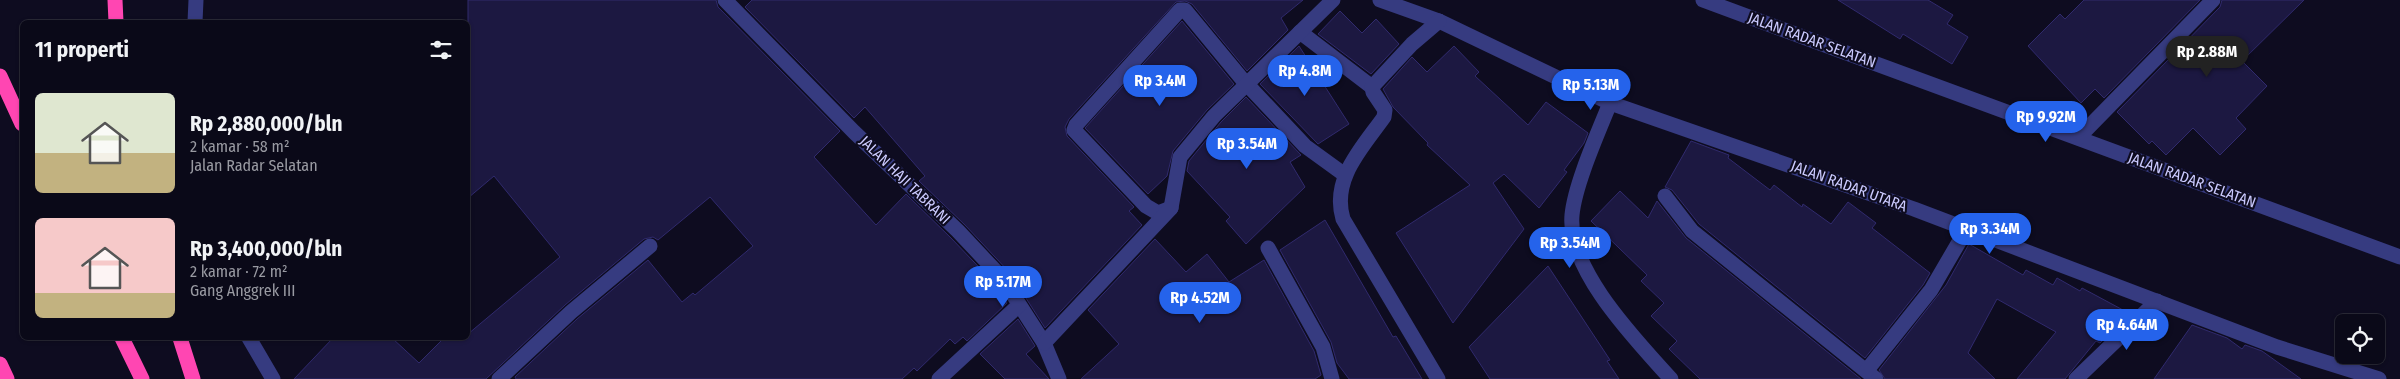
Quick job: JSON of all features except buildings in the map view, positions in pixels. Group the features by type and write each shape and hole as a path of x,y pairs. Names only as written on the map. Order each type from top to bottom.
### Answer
{"highway":[{"path":"115,0 116,20"},
{"path":"0,76 20,120"},
{"path":"123,340 142,379"},
{"path":"181,340 193,379"},
{"path":"0,364 6,379"}],"street":[{"path":"195,20 196,0"},
{"path":"1044,343 1171,208 1180,157 1214,116 1333,0"},
{"name":"JALAN RADAR UTARA","path":"1380,0 1440,21 1610,103 1754,152 2277,347 2379,379"},
{"name":"JALAN RADAR SELATAN","path":"1702,0 2400,257"},
{"path":"2078,138 2212,0"},
{"name":"JALAN HAJI TABRANI","path":"731,2 854,132 958,231 1003,280 1044,343 1059,379"},
{"path":"1171,208 1158,213 1146,206 1076,133 1076,125 1180,10 1185,10 1246,83 1304,146 1345,175"},
{"path":"1372,87 1406,50 1440,21"},
{"path":"1300,32 1372,87 1373,92 1385,110 1384,117 1345,175 1340,192 1339,205 1344,219 1438,379"},
{"path":"1610,103 1582,178 1572,215 1573,236 1583,262 1610,309 1671,379"},
{"path":"1665,196 1692,231 1872,374 1930,290 1966,230"},
{"path":"500,379 571,312 650,246"},
{"path":"1268,248 1323,347 1332,379"},
{"path":"2076,379 2157,301"},
{"path":"939,379 1019,305"},
{"path":"250,340 273,379"}]}
